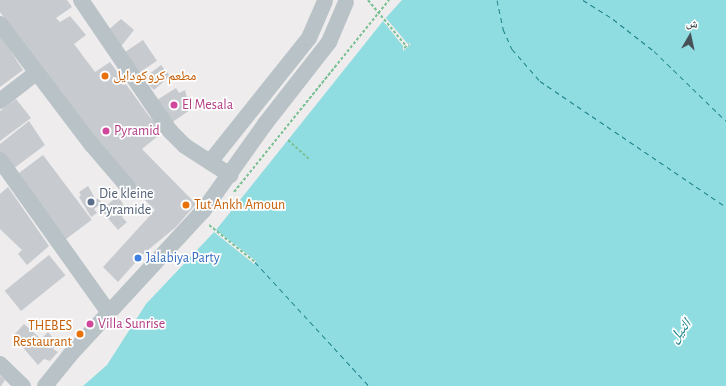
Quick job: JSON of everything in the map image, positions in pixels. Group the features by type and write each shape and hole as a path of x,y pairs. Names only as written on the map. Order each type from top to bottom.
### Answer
{"street":[{"path":"81,0 170,131 185,146 230,175"},
{"path":"210,162 309,38 324,1 332,4 349,1"},
{"path":"45,386 68,356 203,211 265,124 329,42 349,1"},
{"path":"0,25 36,73 128,187"},
{"path":"0,101 36,73"},
{"path":"250,112 265,124"},
{"path":"0,160 110,312"},
{"path":"0,364 23,386"}],"path":[{"path":"368,0 407,45 404,48"},
{"path":"233,194 378,11 389,0"},
{"path":"288,140 309,159"},
{"path":"203,211 213,219 208,225 255,262"}],"water":[{"name":"النيل","path":"402,0 726,0 726,386 83,386 107,365 146,304 216,230 383,21"}],"pier":[{"path":"386,18 407,43 411,44 403,51 403,46 383,21"},
{"path":"216,230 256,261 254,264 214,232"}],"building":[{"path":"0,0 67,0 72,7 56,18 60,22 70,16 86,35 74,44 95,72 110,62 149,116 164,131 142,149 196,204 176,227 142,255 118,282 103,267 155,210 116,171 0,12"},
{"path":"121,19 134,30 119,49 106,32"},
{"path":"1,37 23,70 0,87 0,38"},
{"path":"143,40 157,61 138,74 124,53"},
{"path":"161,65 170,76 154,90 143,79"},
{"name":"El Mesala","path":"176,88 179,93 185,90 190,110 171,123 157,100"},
{"path":"16,99 31,118 0,141 0,111"},
{"path":"29,121 45,145 13,169 0,152 0,144"},
{"path":"43,155 92,220 65,240 17,175"},
{"name":"Die kleine Pyramide","path":"88,186 96,200 98,198 102,203 94,209 97,213 91,217 79,197 81,195 79,192"},
{"path":"8,187 49,246 27,265 18,254 22,250 0,229 0,194"},
{"path":"118,196 128,212 122,217 127,222 118,230 101,210"},
{"path":"49,255 65,275 21,311 5,291"},
{"path":"24,324 41,339 48,332 58,344 53,349 58,352 50,361 44,359 38,365 13,336"},
{"path":"0,376 5,380 1,386 0,386"}],"ferry route":[{"path":"497,0 503,29 512,49 540,81 726,207"},
{"path":"583,0 613,19 654,51 726,121"},
{"path":"255,262 369,386"}],"place":[{"name":"مطعم كروكودايل","path":"105,76"},
{"name":"El Mesala","path":"174,105"},
{"name":"Pyramid","path":"106,131"},
{"name":"Die kleine Pyramide","path":"91,202"},
{"name":"Tut Ankh Amoun","path":"186,205"},
{"name":"Jalabiya Party","path":"138,258"},
{"name":"Villa Sunrise","path":"90,324"},
{"name":"THEBES Restaurant","path":"80,334"}]}
